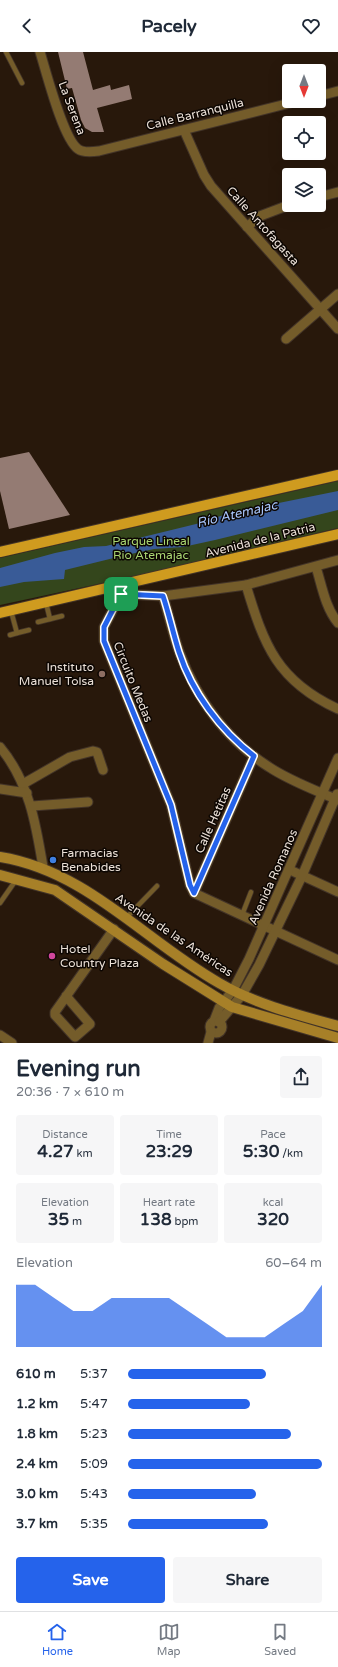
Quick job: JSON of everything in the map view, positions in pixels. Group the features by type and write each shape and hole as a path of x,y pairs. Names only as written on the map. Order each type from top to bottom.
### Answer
{"main road":[{"path":"0,552 338,475"},
{"name":"Avenida de la Patria","path":"0,613 46,603 117,591 338,534"},
{"name":"Avenida de las Américas","path":"0,857 43,867 85,889 204,974 242,995 286,1011 338,1026"},
{"path":"0,875 55,890 163,964 228,1005 338,1038"}],"street":[{"name":"La Serena","path":"40,52 51,92 73,145 79,150 99,151"},
{"path":"326,94 338,91"},
{"name":"Calle Barranquilla","path":"99,151 282,105"},
{"name":"Calle Antofagasta","path":"184,130 207,181 338,329"},
{"path":"326,195 338,192"},
{"path":"247,227 260,216 282,207"},
{"path":"286,338 338,294"},
{"path":"117,591 163,596 246,585 338,560"},
{"path":"316,567 326,601 338,623"},
{"path":"246,585 259,629 272,653 283,668 308,692 338,709"},
{"name":"Circuito Medas","path":"117,591 104,627 104,641 171,805 190,885 194,893"},
{"path":"163,596 180,653 203,700 217,720 232,737 254,756 279,773 323,793 337,797"},
{"path":"0,747 15,767 32,806 43,867"},
{"path":"23,784 70,757 93,751 97,752 99,755 103,770"},
{"name":"Calle Hetitas","path":"194,893 254,756"},
{"name":"Avenida Romanos","path":"228,1005 233,990 290,870 338,758"},
{"path":"0,789 27,793"},
{"name":"Avenida Romanos","path":"228,1005 242,995 302,876 337,797"},
{"path":"32,806 88,802"},
{"path":"290,870 338,892"},
{"path":"194,893 338,960"},
{"path":"66,996 114,929"},
{"path":"208,1043 214,1036 209,1026 217,1022 228,1005"},
{"path":"0,1035 12,1043"}],"lane":[{"path":"6,52 22,83"},
{"path":"46,603 50,619"},
{"path":"11,611 17,633"},
{"path":"38,622 62,616"},
{"path":"10,635 29,630"},
{"path":"0,903 17,879"},
{"path":"126,918 157,886"},
{"path":"242,915 251,892"}],"green space":[{"name":"Parque Lineal Rio Atemajac","path":"338,481 338,528 154,572 0,605 0,558"}],"water":[{"name":"Río Atemajac","path":"338,491 338,510 215,540 183,547 154,549 65,570 64,579 24,582 0,587 0,568 55,553 84,547 106,546 196,524 230,513"}],"building":[{"path":"58,52 83,52 93,90 110,85 111,90 129,85 132,99 97,108 104,132 92,132 85,128 81,120 72,88 67,89"},
{"path":"29,452 70,515 9,529 0,491 0,458"}],"place":[{"name":"Instituto Manuel Tolsa","path":"102,674"},
{"name":"Farmacias Benabides","path":"53,860"},
{"name":"Hotel Country Plaza","path":"52,956"}],"route":[{"path":"121,594 163,596 180,653 189,676 217,720 232,737 254,756 194,893 190,885 171,805 104,641 104,627 121,594"}]}
